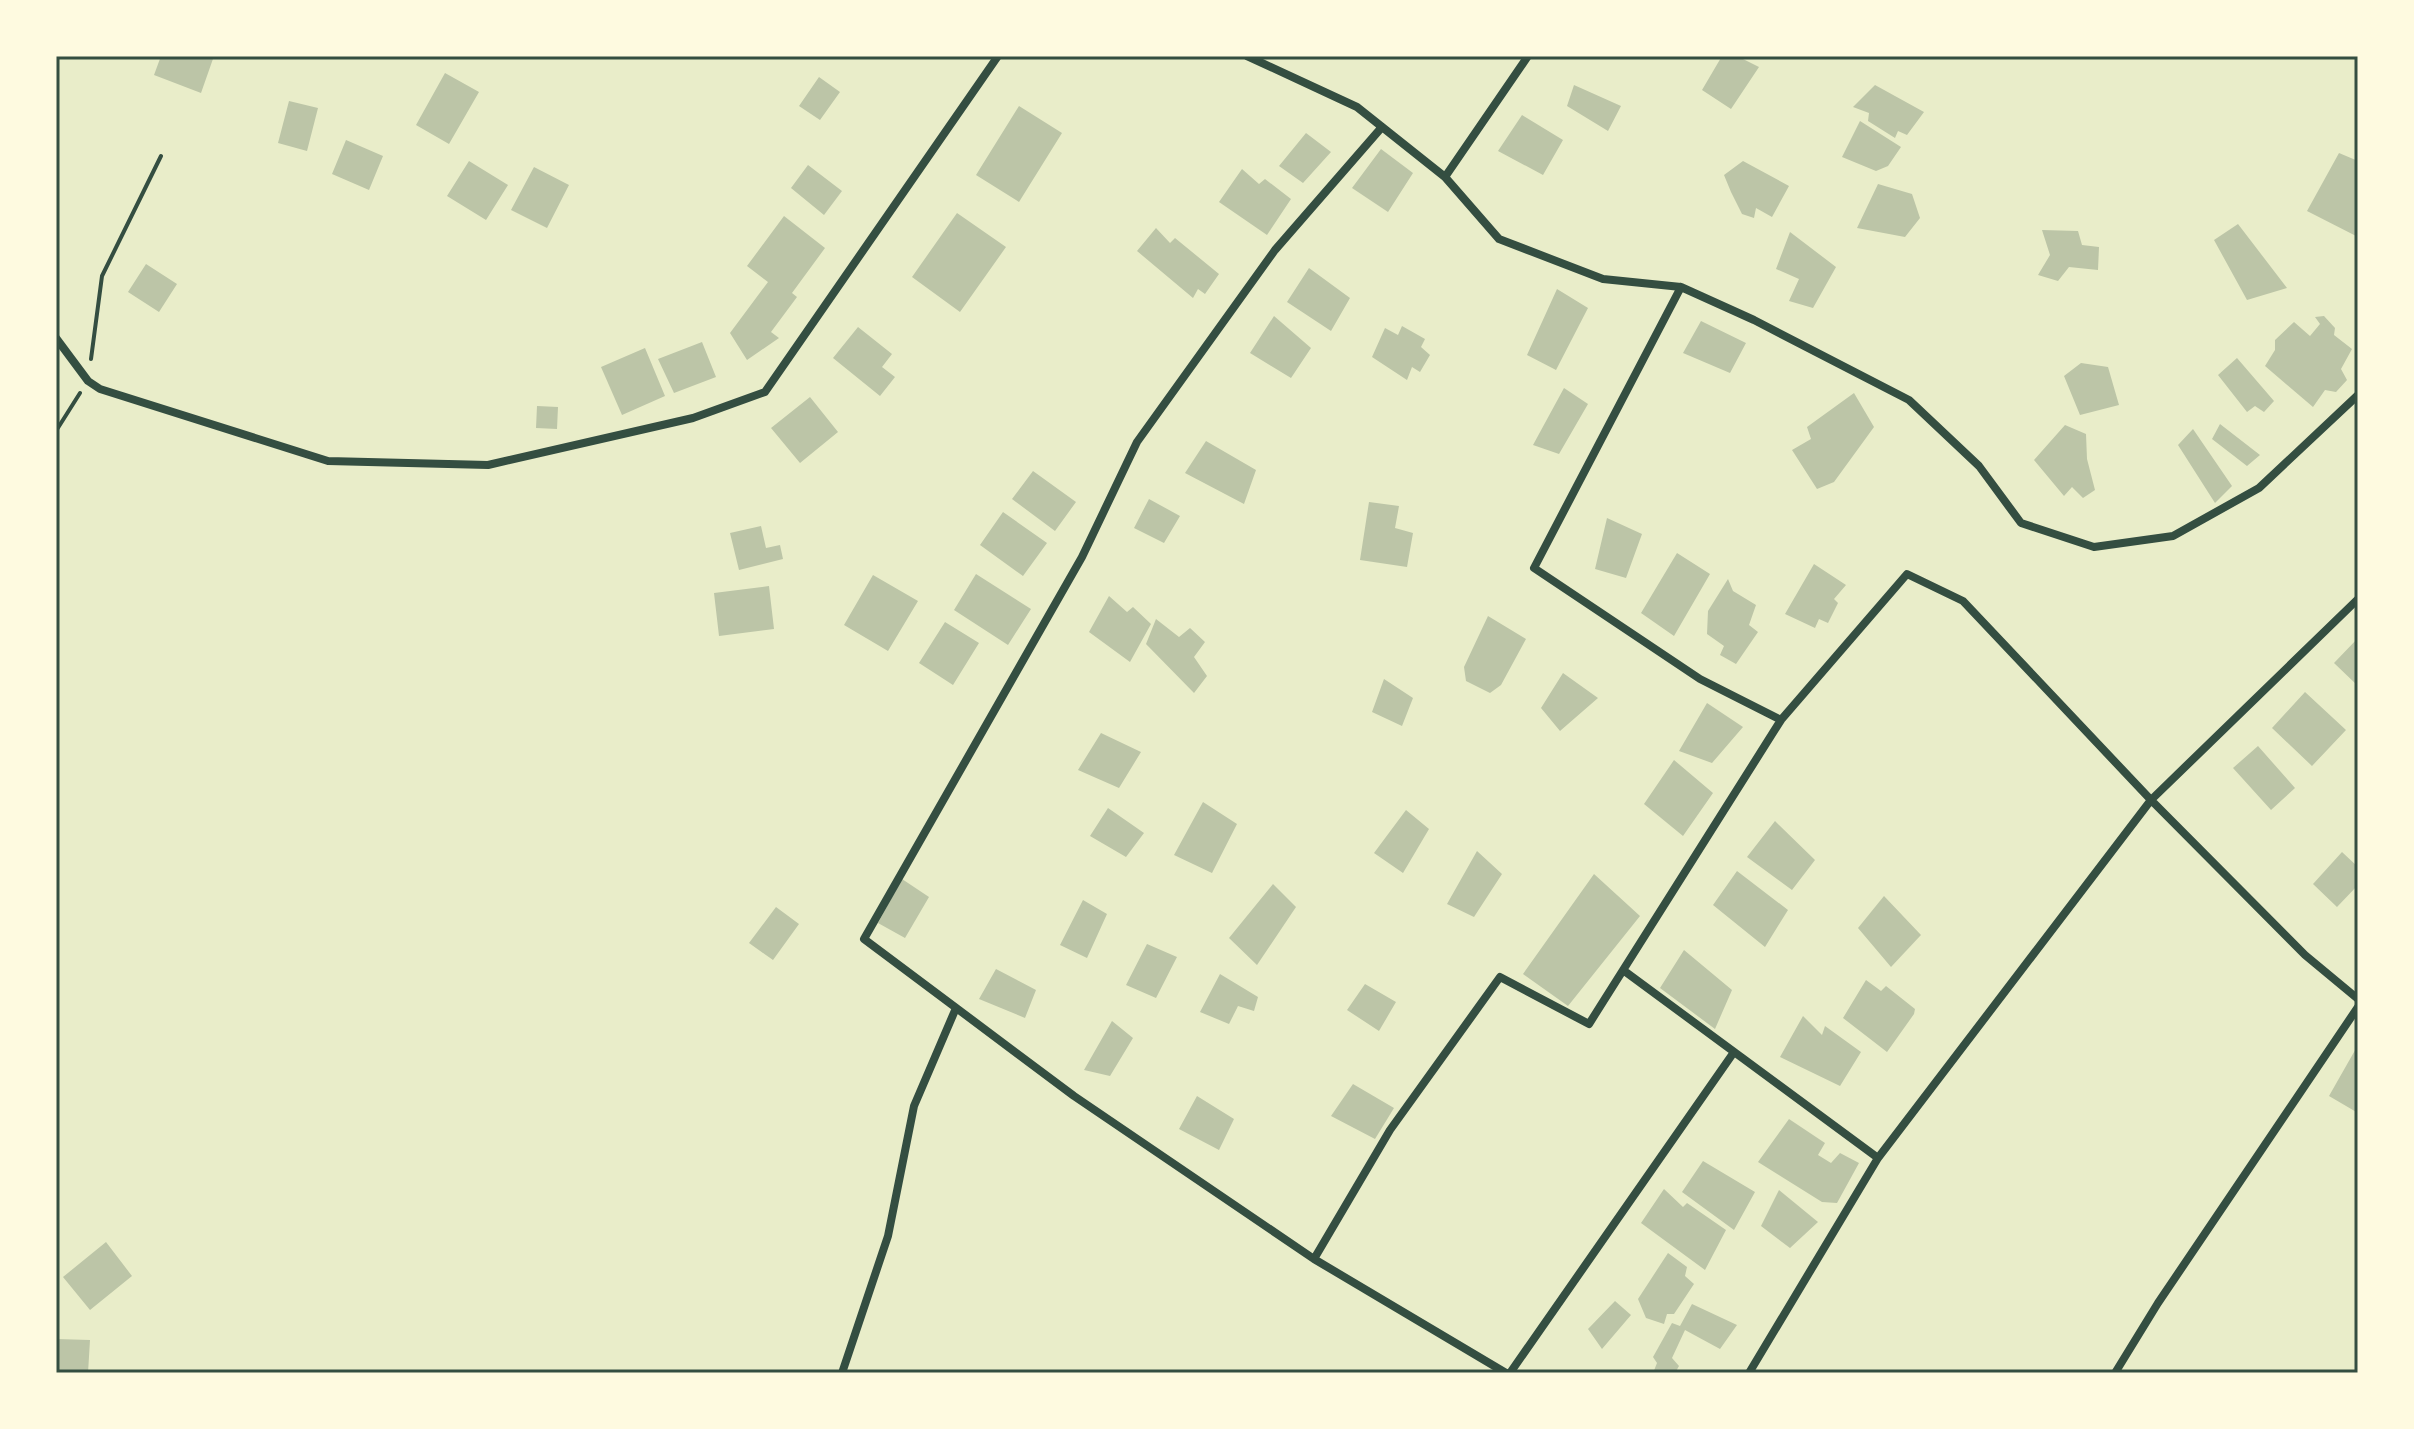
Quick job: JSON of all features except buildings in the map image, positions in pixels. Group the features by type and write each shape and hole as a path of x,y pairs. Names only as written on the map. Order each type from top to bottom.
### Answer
{"street":[{"path":"56,338 88,381 100,389 328,461 488,465 693,418 765,392 998,56"},
{"path":"1247,56 1357,107 1445,177 1499,239 1603,279 1681,287 1754,320 1909,400 1979,466 2021,523 2094,547 2173,536 2259,488 2358,395"},
{"path":"1445,177 1528,56"},
{"path":"1382,127 1275,250 1137,442 1082,557 864,939 1074,1096 1314,1259 1508,1373 1734,1052"},
{"path":"1681,287 1534,568 1700,679 1781,720"},
{"path":"1314,1259 1390,1130 1500,977 1589,1024 1781,720 1907,574 1963,601 2151,800 2305,955 2358,999"},
{"path":"1749,1373 1878,1158 2151,800 2358,599"},
{"path":"1623,970 1878,1158"},
{"path":"2115,1373 2158,1303 2358,1007"},
{"path":"842,1373 888,1236 914,1106 956,1008"}],"path":[{"path":"56,431 88,381 102,276 161,156"}]}
